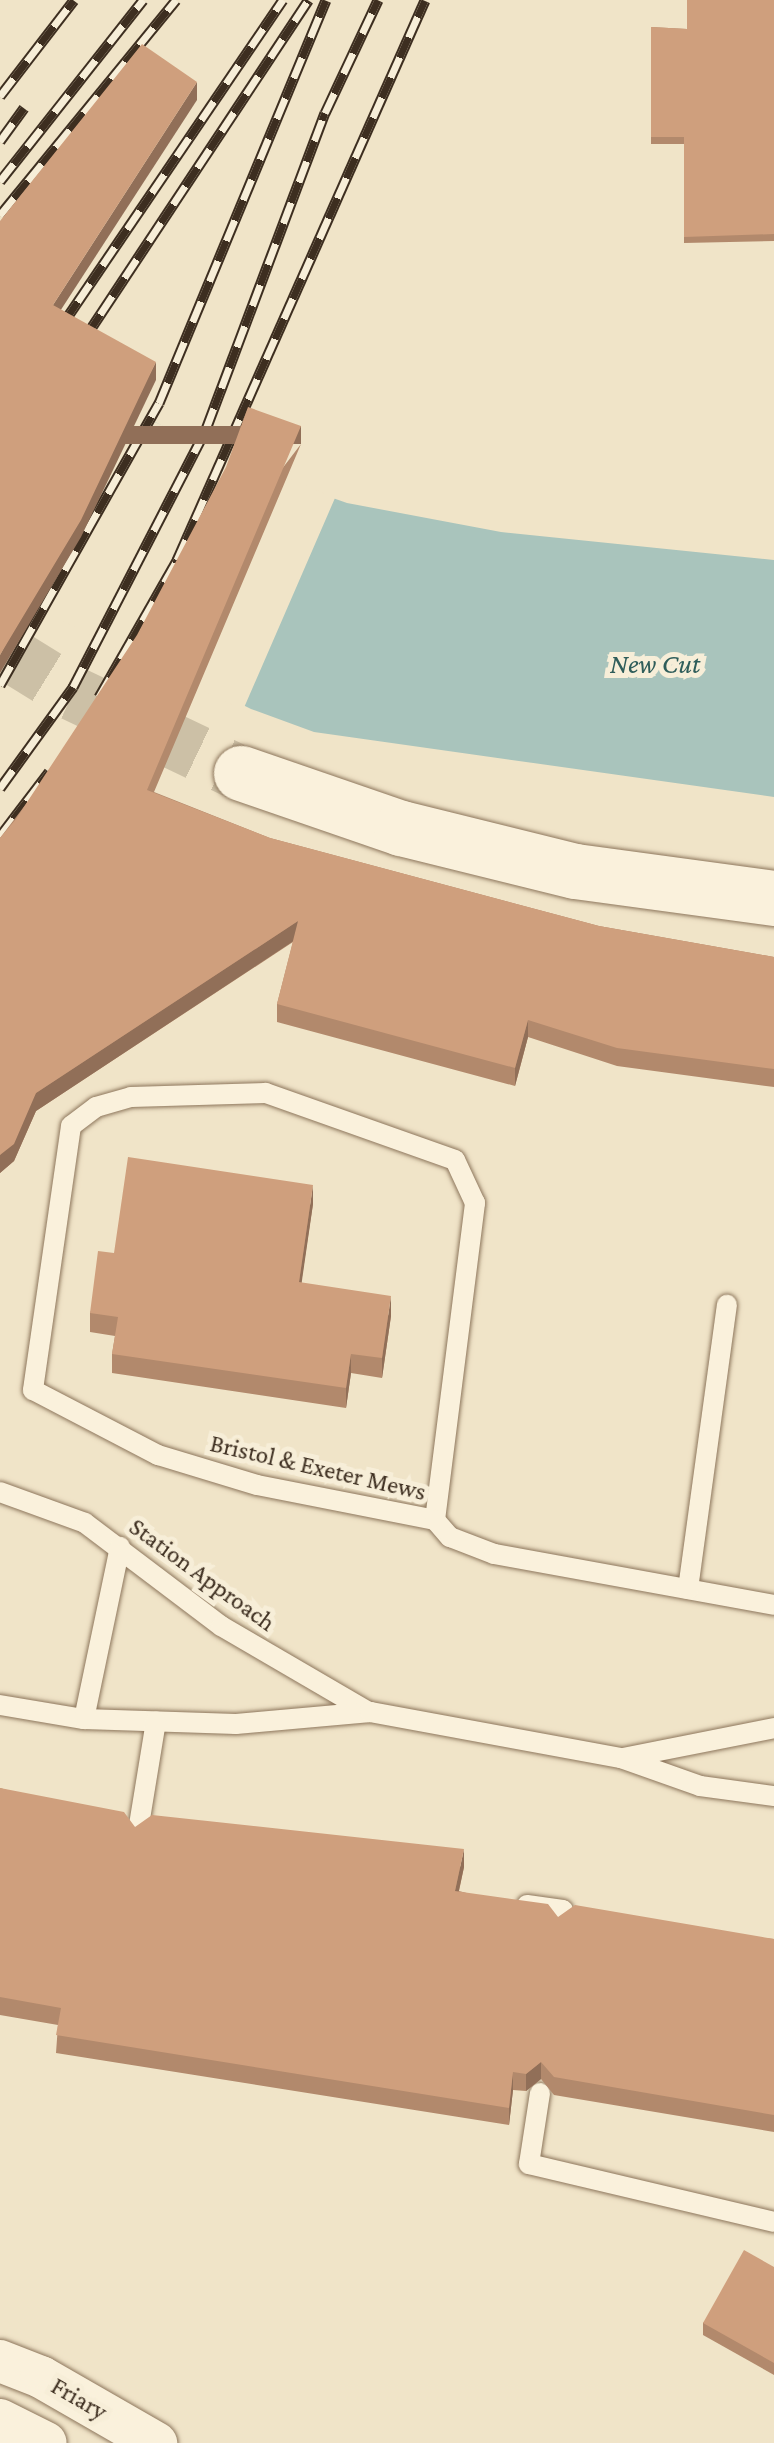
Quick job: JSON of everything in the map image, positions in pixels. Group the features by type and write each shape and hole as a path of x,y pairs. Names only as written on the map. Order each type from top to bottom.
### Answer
{"street":[{"path":"242,773 401,828 576,871 774,898"},
{"name":"Friary","path":"0,2361 42,2377 156,2443"},
{"path":"0,2420 46,2443"}],"lane":[{"name":"Bristol & Exeter Mews","path":"435,1520 474,1203 455,1160 266,1093 131,1097 96,1107 71,1126 33,1390 158,1455 257,1485 435,1520 450,1536 494,1554 774,1604"},
{"path":"688,1589 728,1305"},
{"name":"Station Approach","path":"0,1492 41,1502 120,1547 221,1626 370,1712"},
{"path":"84,1719 120,1547"},
{"name":"Station Approach","path":"0,1706 84,1719 236,1724 370,1712 621,1758 700,1786 774,1796"},
{"path":"138,1831 156,1721"},
{"name":"Station Approach","path":"621,1758 774,1728"},
{"path":"512,1904 564,1910 561,1921"},
{"path":"540,2093 529,2164 774,2222"}],"water":[{"name":"New Cut","path":"0,323 82,384 236,464 347,503 501,532 774,560 774,797 314,732 251,709 0,584"}],"pier":[{"path":"0,318 150,420 335,498 243,710 0,590"}],"building":[{"path":"687,0 774,0 774,234 684,237 684,137 651,137 651,27 687,29"},
{"path":"142,44 197,82 53,305 156,362 81,520 0,655 0,221"},
{"path":"248,407 301,426 147,790 270,838 599,926 774,957 774,1069 617,1048 528,1020 515,1068 277,1004 298,921 36,1093 14,1144 0,1155 0,838 137,635 226,467"},
{"path":"128,1157 313,1185 299,1282 391,1296 382,1358 351,1354 346,1388 112,1354 118,1317 90,1313 98,1251 114,1253"},
{"path":"0,1788 124,1812 135,1827 152,1815 464,1849 455,1891 548,1904 558,1917 575,1905 774,1939 774,2115 554,2077 541,2062 526,2074 513,2072 509,2108 56,2035 61,2008 0,1997"},
{"path":"744,2250 774,2267 774,2363 703,2323"}],"tunnel":[{"path":"0,648 73,693 241,773"}],"railway":[{"path":"0,96 74,0"},
{"path":"0,181 143,0"},
{"path":"0,215 176,0"},
{"path":"53,338 283,0"},
{"path":"76,351 308,0"},
{"path":"0,685 159,403 326,0"},
{"path":"0,788 73,687 206,429 325,113 378,0"},
{"path":"99,697 177,560 425,0"},
{"path":"0,141 24,108"},
{"path":"0,836 49,772"}]}
